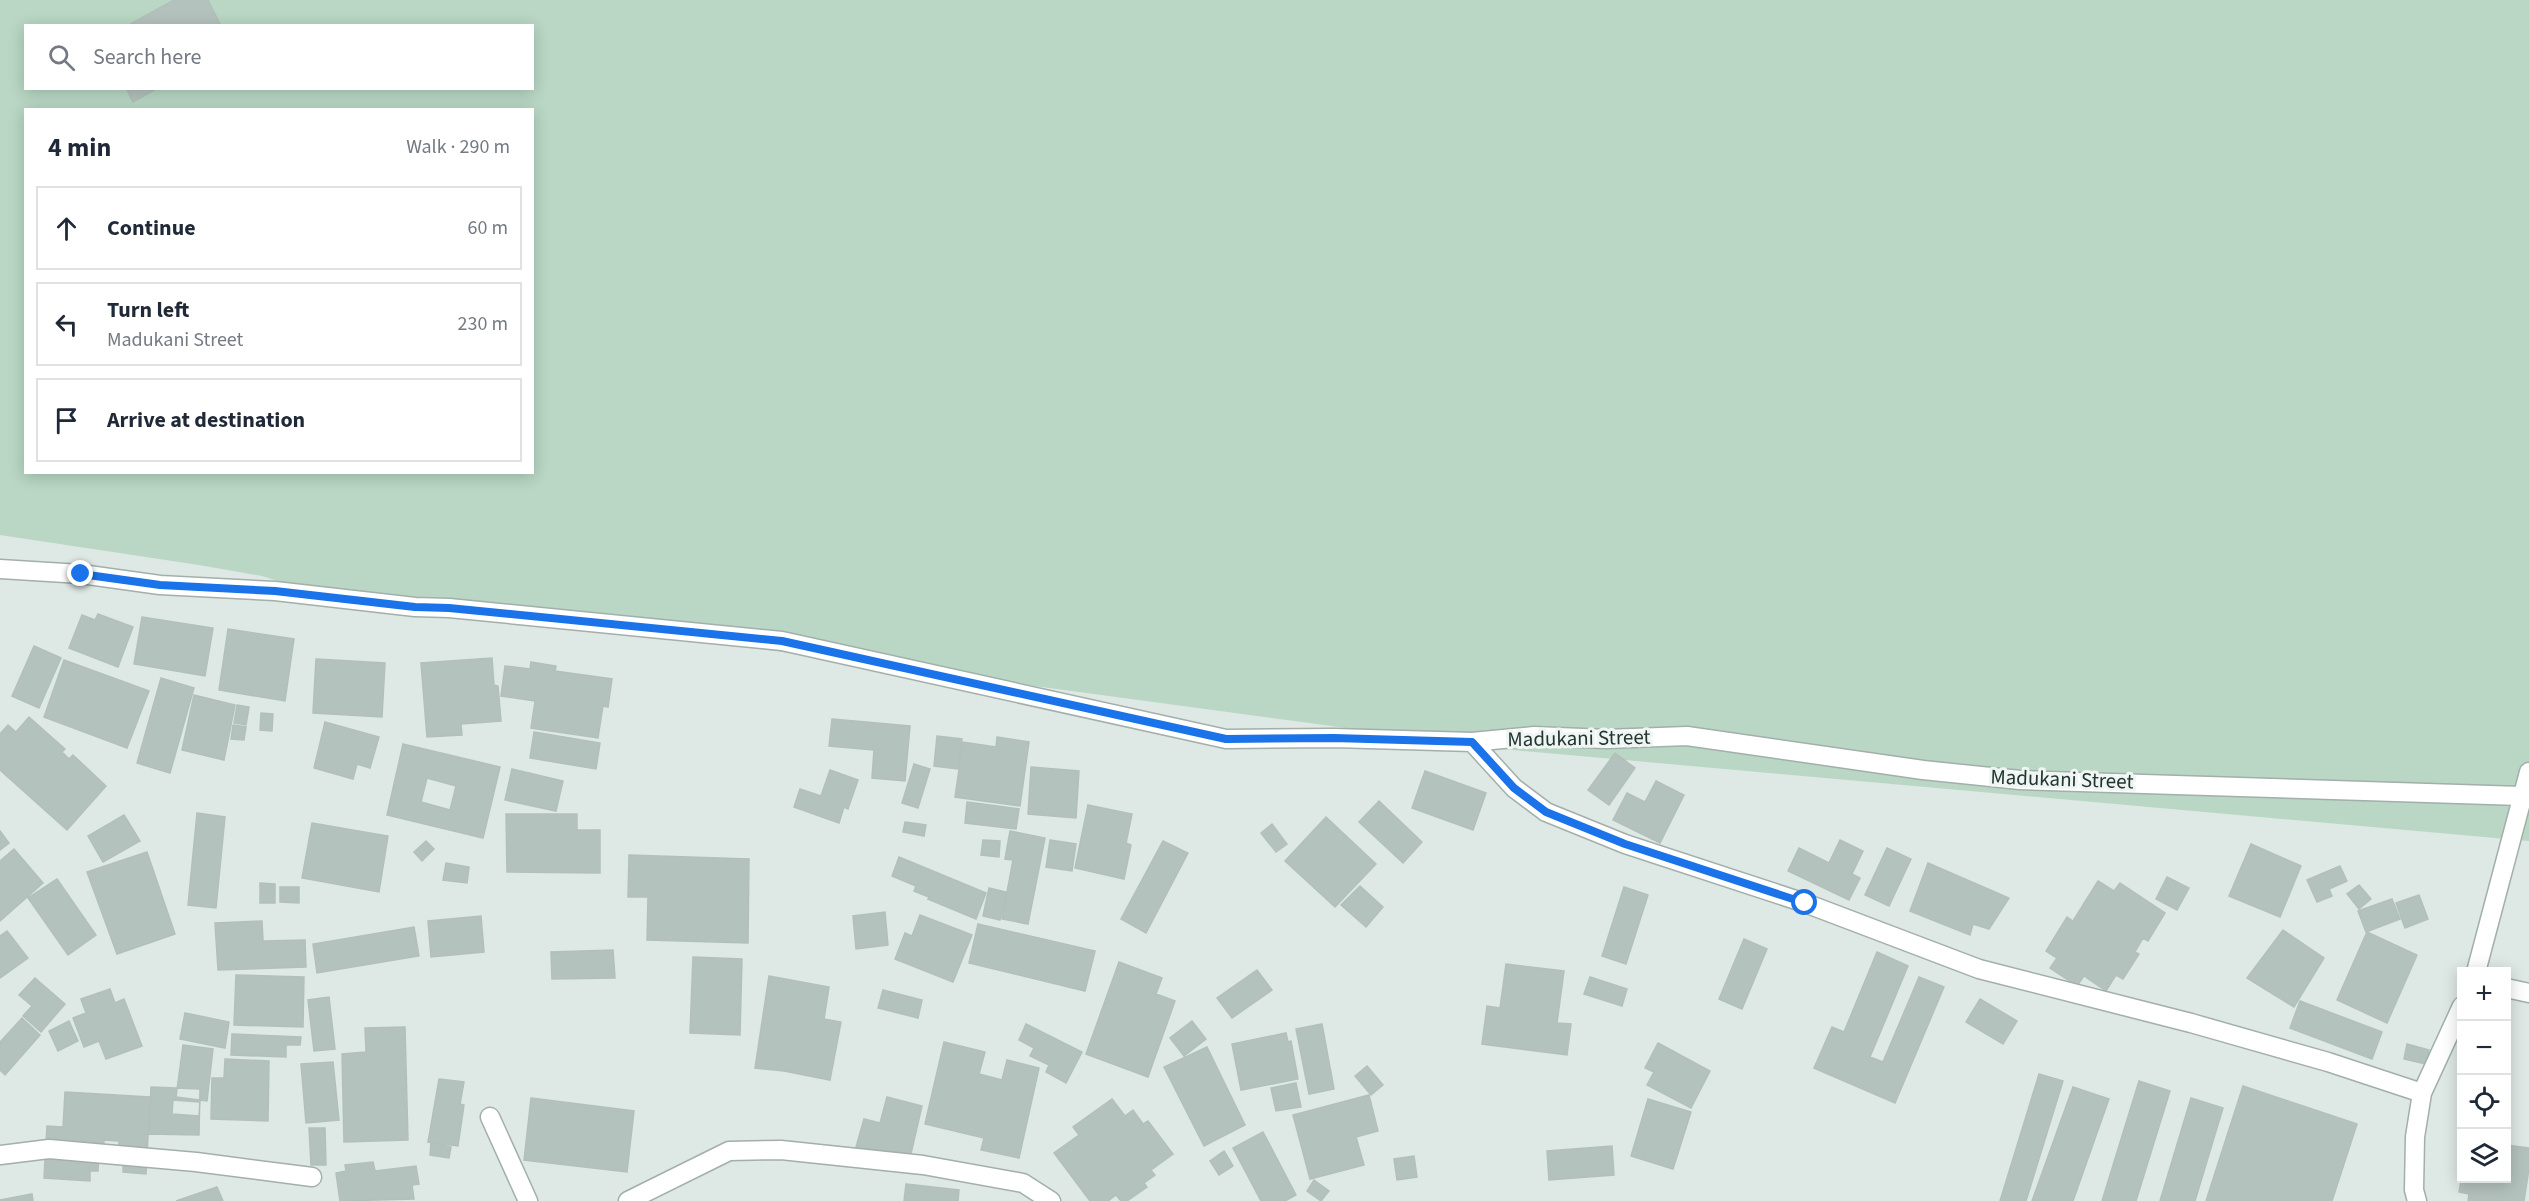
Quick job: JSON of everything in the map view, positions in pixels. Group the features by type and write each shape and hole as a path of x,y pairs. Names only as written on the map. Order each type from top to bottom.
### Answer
{"street":[{"name":"Madukani Street","path":"0,569 81,574 160,585 275,591 415,607 449,608 782,641 1226,739 1334,738 1472,742 1534,736 1606,739 1687,736 1923,770 2020,780 2525,797"},
{"path":"1472,742 1514,788 1546,812 1625,844 1805,903 1979,969 2191,1023 2328,1062 2422,1093"},
{"path":"2477,967 2525,797 2529,772"},
{"path":"2511,989 2529,993"},
{"path":"2417,1201 2414,1190 2415,1137 2422,1093 2457,1017"},
{"path":"489,1117 528,1201"},
{"path":"0,1155 49,1149 196,1162 312,1177"},
{"path":"628,1201 729,1151 781,1150 923,1165 1023,1183 1051,1201"}],"green space":[{"path":"0,0 2529,0 2529,841 1502,749 294,586 262,576 0,535"}],"building":[{"path":"174,0 208,0 220,24 131,24"},
{"path":"127,90 154,90 133,102"},
{"path":"98,614 133,627 118,667 69,648 82,615 95,620"},
{"path":"142,617 213,628 205,676 134,664"},
{"path":"228,629 294,639 285,701 219,690"},
{"path":"34,646 61,658 39,708 12,696"},
{"path":"492,658 494,685 498,686 501,721 461,724 462,735 427,737 421,663"},
{"path":"316,659 385,663 382,717 313,713"},
{"path":"64,660 149,691 127,748 44,717"},
{"path":"531,662 556,666 555,671 612,679 608,707 603,706 598,738 531,728 535,701 501,696 505,666 530,669"},
{"path":"161,678 194,688 170,773 137,763"},
{"path":"194,695 235,705 224,760 182,750"},
{"path":"237,705 249,707 246,725 234,723"},
{"path":"261,713 273,714 272,731 260,730"},
{"path":"29,717 65,749 62,752 69,759 73,755 106,786 67,830 0,770 0,734 8,725 16,732"},
{"path":"832,719 910,726 905,781 872,778 874,750 829,746"},
{"path":"325,722 379,737 370,768 357,764 353,779 314,768"},
{"path":"233,725 246,727 244,740 231,739"},
{"path":"534,732 600,743 596,769 530,758"},
{"path":"937,736 962,739 958,769 934,766"},
{"path":"997,737 1029,742 1020,806 955,797 963,742 996,747"},
{"path":"403,744 500,767 483,838 387,815","holes":["427,778 456,786 450,810 421,802"]},
{"path":"1615,753 1635,768 1609,805 1588,790"},
{"path":"914,764 930,769 918,808 902,803"},
{"path":"1031,767 1079,771 1076,818 1028,814"},
{"path":"512,769 563,781 556,811 505,800"},
{"path":"830,770 858,780 848,809 844,807 839,823 794,807 800,789 821,796"},
{"path":"1425,771 1486,793 1473,830 1412,808"},
{"path":"1656,781 1684,795 1660,843 1613,820 1627,793 1645,802"},
{"path":"1379,801 1422,842 1403,863 1359,822"},
{"path":"967,802 1019,809 1016,829 965,823"},
{"path":"1088,805 1132,814 1126,843 1131,845 1124,879 1075,868"},
{"path":"197,813 225,817 216,908 188,905"},
{"path":"506,814 577,814 577,830 600,830 600,873 507,872"},
{"path":"124,815 140,841 103,862 88,836"},
{"path":"1326,817 1376,864 1335,907 1285,861"},
{"path":"905,822 926,825 924,836 903,832"},
{"path":"312,823 388,836 379,892 302,878"},
{"path":"1272,824 1287,844 1276,852 1261,833"},
{"path":"0,831 9,843 0,850"},
{"path":"1010,831 1045,838 1028,924 1002,919 1013,860 1005,859"},
{"path":"983,840 1000,841 999,857 981,855"},
{"path":"1050,840 1076,844 1072,871 1046,867"},
{"path":"1840,840 1863,851 1852,874 1860,878 1849,900 1788,871 1799,848 1829,863"},
{"path":"426,841 434,849 422,861 414,852"},
{"path":"1163,841 1188,853 1146,933 1121,919"},
{"path":"2251,844 2301,866 2280,917 2229,896"},
{"path":"1887,848 1911,859 1889,906 1865,895"},
{"path":"14,849 43,883 0,921 0,861"},
{"path":"147,852 175,934 117,954 87,872"},
{"path":"629,855 749,859 748,943 647,940 648,897 628,897"},
{"path":"899,857 986,893 976,919 928,899 929,897 914,891 916,886 892,876"},
{"path":"446,863 469,867 467,883 443,880"},
{"path":"1928,863 2009,898 1989,929 1973,924 1970,935 1910,911"},
{"path":"2340,866 2347,881 2329,889 2332,896 2317,902 2307,880"},
{"path":"2167,877 2189,888 2177,910 2156,899"},
{"path":"57,879 96,935 68,955 28,898"},
{"path":"2098,881 2114,891 2120,883 2165,913 2148,941 2143,938 2135,952 2139,954 2123,979 2116,975 2106,991 2084,976 2077,986 2050,968 2057,958 2046,951 2067,917 2073,921"},
{"path":"260,883 275,884 275,903 260,903"},
{"path":"2359,885 2371,899 2359,909 2347,894"},
{"path":"1360,886 1383,907 1366,927 1341,905"},
{"path":"280,887 299,887 299,903 280,902"},
{"path":"1624,887 1648,895 1626,964 1602,956"},
{"path":"989,888 1006,892 1000,920 983,916"},
{"path":"2419,895 2428,919 2405,928 2396,903"},
{"path":"2392,899 2400,919 2366,932 2358,911"},
{"path":"885,912 888,945 856,949 853,916"},
{"path":"920,915 972,935 953,982 895,959 905,933 912,936"},
{"path":"481,916 484,952 431,957 428,921"},
{"path":"262,921 263,941 305,940 306,967 218,970 215,923"},
{"path":"978,924 1095,951 1085,991 969,963"},
{"path":"414,927 419,956 317,973 313,944"},
{"path":"2283,930 2324,958 2294,1007 2247,978"},
{"path":"7,931 28,958 0,978 0,936"},
{"path":"2367,932 2417,955 2387,1023 2337,1000"},
{"path":"1744,939 1767,949 1742,1009 1719,999"},
{"path":"613,950 615,978 552,979 551,952"},
{"path":"1877,952 1908,966 1870,1057 1883,1062 1919,977 1944,987 1895,1103 1814,1068 1832,1027 1844,1032"},
{"path":"693,957 742,959 740,1035 690,1033"},
{"path":"1119,962 1162,978 1156,994 1175,1001 1148,1077 1086,1054"},
{"path":"1506,964 1564,971 1557,1023 1571,1024 1567,1055 1482,1044 1487,1006 1500,1008"},
{"path":"1257,970 1272,990 1232,1018 1217,998"},
{"path":"236,975 304,977 303,1027 234,1025"},
{"path":"769,976 829,987 824,1019 841,1022 830,1080 755,1068"},
{"path":"1590,977 1627,989 1622,1006 1584,994"},
{"path":"35,978 65,1004 41,1032 23,1016 32,1006 19,995"},
{"path":"110,989 115,1003 124,999 142,1046 106,1059 99,1041 84,1047 73,1018 86,1013 81,999"},
{"path":"883,990 922,1000 918,1018 878,1008"},
{"path":"329,997 335,1049 314,1051 308,1000"},
{"path":"1980,999 2017,1021 2003,1044 1966,1022"},
{"path":"2300,1001 2382,1032 2372,1059 2290,1028"},
{"path":"185,1013 229,1022 225,1048 180,1039"},
{"path":"22,1018 40,1035 5,1075 0,1070 0,1042"},
{"path":"69,1021 78,1041 58,1051 49,1031"},
{"path":"1192,1021 1206,1039 1184,1056 1170,1038"},
{"path":"1026,1024 1082,1052 1066,1083 1046,1072 1049,1065 1030,1056 1034,1048 1019,1040"},
{"path":"1322,1024 1334,1089 1309,1094 1296,1029"},
{"path":"405,1027 408,1140 344,1142 342,1054 366,1052 365,1028"},
{"path":"1286,1033 1288,1042 1291,1041 1298,1079 1241,1090 1232,1044"},
{"path":"232,1034 301,1037 300,1045 286,1045 286,1057 231,1055"},
{"path":"944,1042 985,1052 979,1074 1002,1080 1007,1060 1039,1068 1019,1158 981,1150 984,1138 925,1124"},
{"path":"1658,1043 1710,1071 1691,1108 1647,1085 1654,1072 1645,1068"},
{"path":"2407,1044 2429,1050 2426,1064 2404,1059"},
{"path":"183,1045 213,1049 207,1101 176,1097"},
{"path":"1207,1047 1245,1125 1204,1146 1164,1067"},
{"path":"225,1059 269,1061 268,1121 211,1119 212,1078 224,1078"},
{"path":"333,1062 339,1120 306,1123 301,1064"},
{"path":"1367,1066 1383,1085 1371,1095 1355,1076"},
{"path":"2039,1074 2063,1081 2026,1201 2000,1201"},
{"path":"439,1079 464,1082 460,1104 464,1105 458,1146 428,1142"},
{"path":"2139,1081 2170,1091 2136,1201 2102,1201"},
{"path":"1296,1083 1301,1107 1276,1111 1271,1088"},
{"path":"2243,1086 2357,1124 2332,1201 2206,1201"},
{"path":"151,1087 200,1089 199,1135 149,1134"},
{"path":"2073,1087 2109,1099 2073,1201 2032,1201"},
{"path":"65,1092 150,1097 146,1174 123,1172 123,1154 119,1154 119,1141 104,1140 103,1155 99,1155 98,1171 90,1171 90,1181 44,1178 47,1126 63,1127"},
{"path":"1369,1095 1378,1131 1356,1137 1364,1165 1310,1179 1293,1115"},
{"path":"887,1097 922,1106 910,1158 877,1150 876,1153 856,1147 864,1119 880,1123"},
{"path":"531,1098 634,1111 627,1172 524,1160"},
{"path":"2191,1098 2223,1108 2195,1201 2160,1201"},
{"path":"1112,1099 1125,1116 1133,1110 1143,1124 1148,1121 1173,1154 1151,1170 1155,1175 1144,1183 1147,1187 1127,1201 1121,1201 1116,1195 1108,1201 1090,1201 1054,1153 1079,1135 1073,1127"},
{"path":"1648,1099 1691,1112 1673,1169 1631,1156"},
{"path":"173,1100 200,1102 199,1116 172,1114"},
{"path":"309,1128 325,1128 326,1165 311,1165"},
{"path":"1263,1132 1296,1195 1285,1201 1261,1201 1233,1148"},
{"path":"431,1143 451,1147 449,1158 430,1155"},
{"path":"1612,1146 1614,1175 1549,1180 1547,1151"},
{"path":"2511,1146 2529,1148 2529,1169 2524,1201 2468,1201 2469,1194 2459,1192 2461,1183 2511,1183"},
{"path":"1224,1151 1233,1166 1219,1175 1210,1161"},
{"path":"1414,1156 1417,1177 1397,1180 1394,1159"},
{"path":"373,1162 375,1171 416,1166 419,1184 412,1185 414,1199 340,1201 336,1173 346,1171 345,1165"},
{"path":"1314,1180 1329,1191 1321,1201 1307,1191"},
{"path":"906,1184 959,1190 958,1201 904,1201"},
{"path":"217,1187 223,1201 176,1201"},
{"path":"32,1194 33,1201 0,1201 0,1200"}],"route":[{"path":"81,574 160,585 275,591 415,607 449,608 782,641 1226,739 1334,738 1472,742 1514,788 1546,812 1625,844 1805,903"}]}
